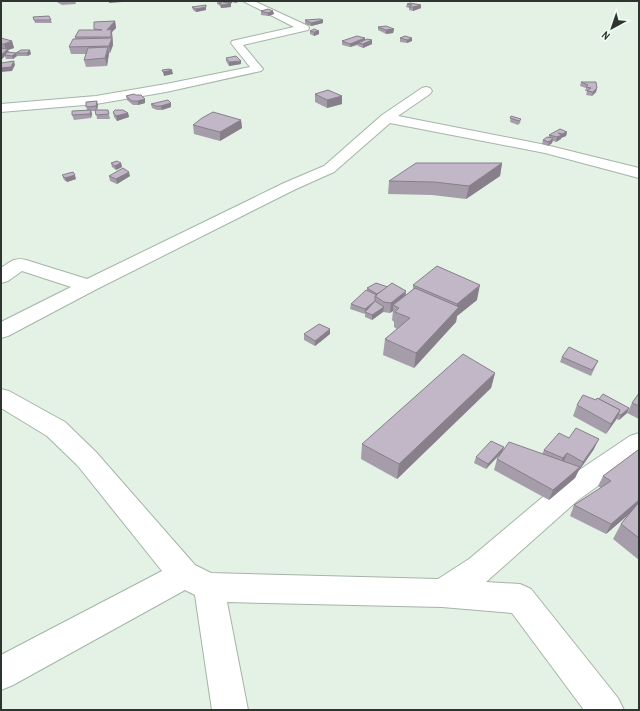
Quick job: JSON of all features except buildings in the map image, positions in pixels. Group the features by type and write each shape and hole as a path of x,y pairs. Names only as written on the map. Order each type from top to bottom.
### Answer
{"street":[{"path":"1,108 96,100 166,88 257,69 236,43 304,28 247,1"},
{"path":"1,332 88,286 290,186 329,169 386,118 426,91"},
{"path":"386,118 546,149 639,173"},
{"path":"1,277 19,264 88,286"},
{"path":"1,397 56,429 87,460 115,496 197,581 230,710"},
{"path":"442,593 480,569 567,493 639,443"},
{"path":"1,672 197,581 442,593 520,599 606,710"}]}
